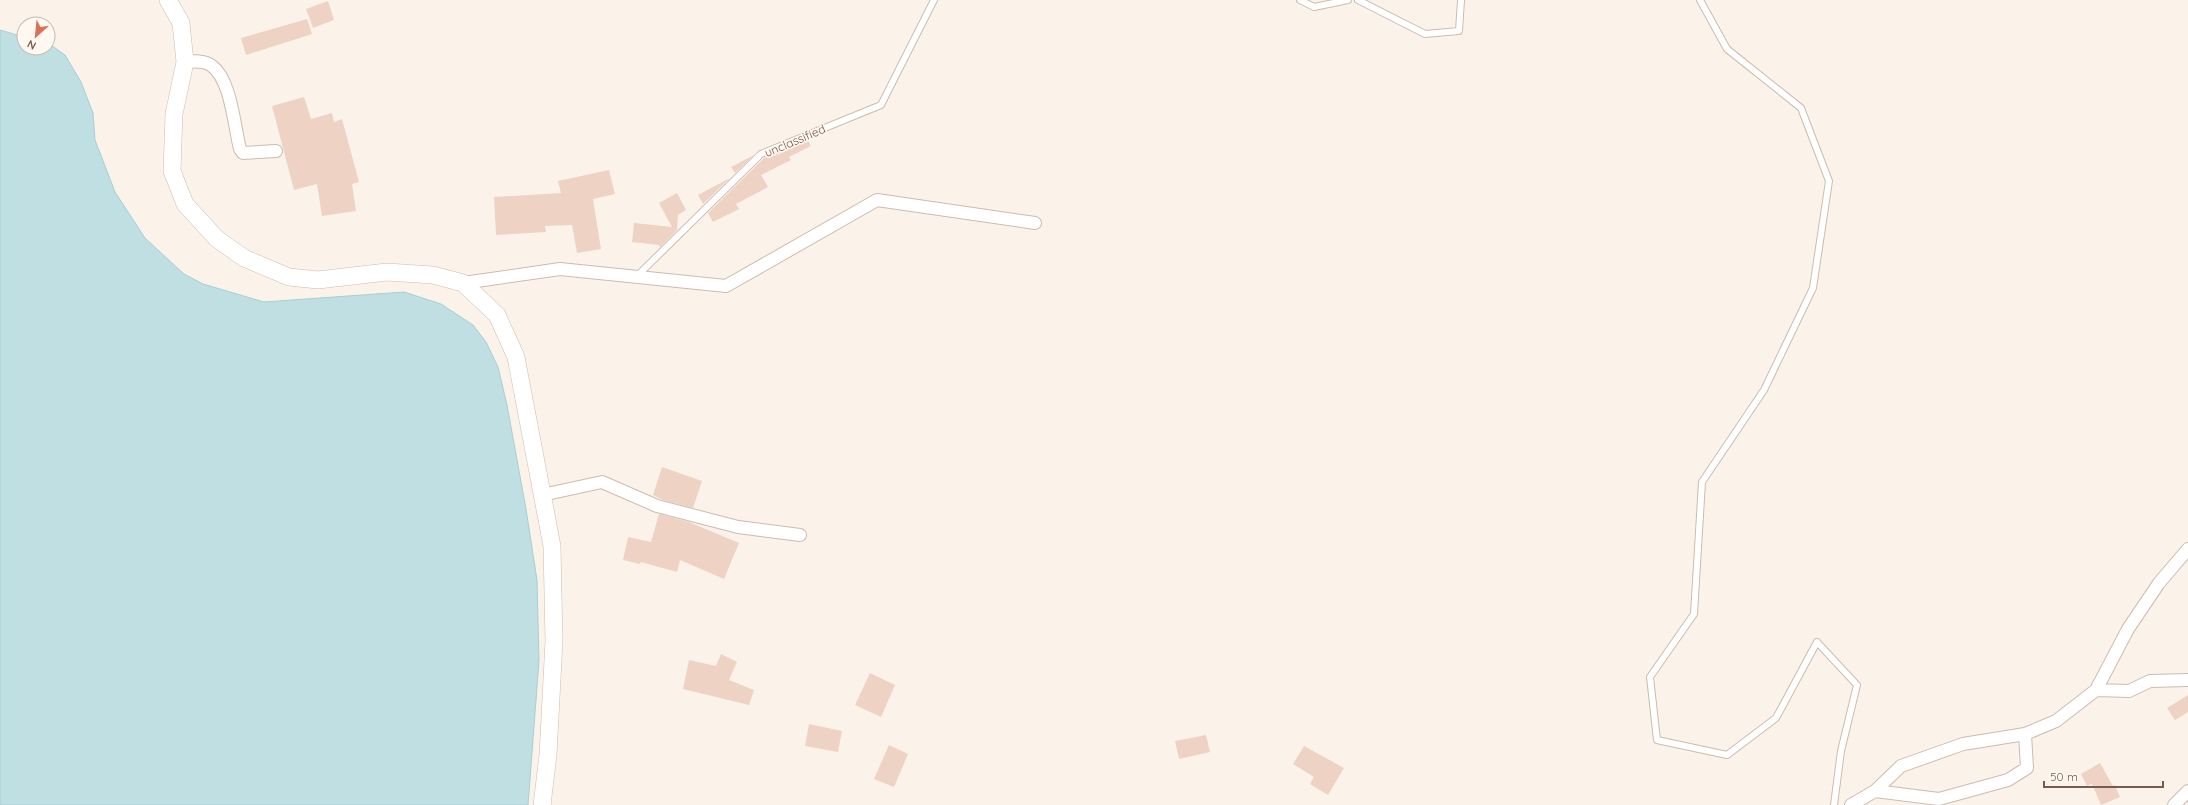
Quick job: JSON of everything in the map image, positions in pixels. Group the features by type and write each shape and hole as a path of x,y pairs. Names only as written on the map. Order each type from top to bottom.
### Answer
{"main road":[{"path":"168,0 181,23 185,62 174,114 172,171 185,204 217,239 244,258 289,277 318,280 387,272 433,275 463,283 497,315 516,357 552,546 554,640 548,755 542,805"}],"street":[{"path":"185,62 198,61 211,65 224,78 240,149 242,152 276,151"},
{"path":"463,283 560,269 726,286 877,200 1035,223"},
{"path":"542,496 602,482 657,506 738,527 800,535"},
{"path":"1851,805 1875,791 1901,766 1963,744 2025,734 2056,721 2096,690 2128,629 2159,583 2188,549"},
{"path":"2096,690 2129,691 2150,681 2188,680"},
{"path":"1875,791 1939,799 2008,780 2027,768 2025,734"},
{"path":"2174,805 2188,791"}],"lane":[{"name":"unclassified","path":"636,277 761,154 881,105 934,0"},
{"path":"1300,0 1314,7 1348,0"},
{"path":"1358,0 1425,34 1460,31 1461,0"},
{"path":"1700,0 1727,49 1801,108 1829,181 1813,288 1764,390 1702,482 1694,614 1650,678 1657,740 1727,755 1776,718 1817,642 1857,686 1841,751 1834,805"}],"water":[{"path":"0,30 16,35 16,56 56,56 56,49 65,55 81,82 93,113 95,140 115,192 145,238 184,274 203,284 264,302 404,292 441,304 473,325 486,342 498,367 507,405 537,580 539,661 528,805 0,805"}],"building":[{"path":"328,1 334,20 313,28 306,9"},
{"path":"307,19 312,34 246,55 241,38"},
{"path":"304,97 311,119 332,113 334,122 342,119 359,182 352,184 356,211 322,216 317,184 294,190 272,106"},
{"path":"808,140 811,146 789,157 791,160 761,175 768,187 736,204 739,209 713,222 708,213 764,158"},
{"path":"754,155 735,173 731,167"},
{"path":"609,170 615,194 593,199 601,249 577,253 572,225 545,226 546,232 496,235 494,197 561,193 558,181"},
{"path":"730,178 703,204 698,195"},
{"path":"677,193 686,210 678,215 677,230 660,247 659,245 632,242 634,223 672,227 659,203"},
{"path":"662,467 702,481 693,508 663,500 653,495"},
{"path":"659,514 689,522 739,543 724,579 680,560 677,572 641,562 640,564 623,560 628,537 651,542"},
{"path":"721,654 737,662 729,680 754,690 749,705 683,689 689,660 716,666"},
{"path":"870,673 895,685 881,717 855,705"},
{"path":"2188,695 2188,712 2175,720 2167,708"},
{"path":"809,724 842,731 838,752 805,746"},
{"path":"1206,735 1210,752 1179,759 1175,741"},
{"path":"889,745 908,754 894,787 874,779"},
{"path":"1304,746 1344,768 1328,795 1310,784 1314,777 1293,764"},
{"path":"2100,763 2113,786 2115,785 2120,797 2101,805 2092,784 2087,786 2081,774"}]}
